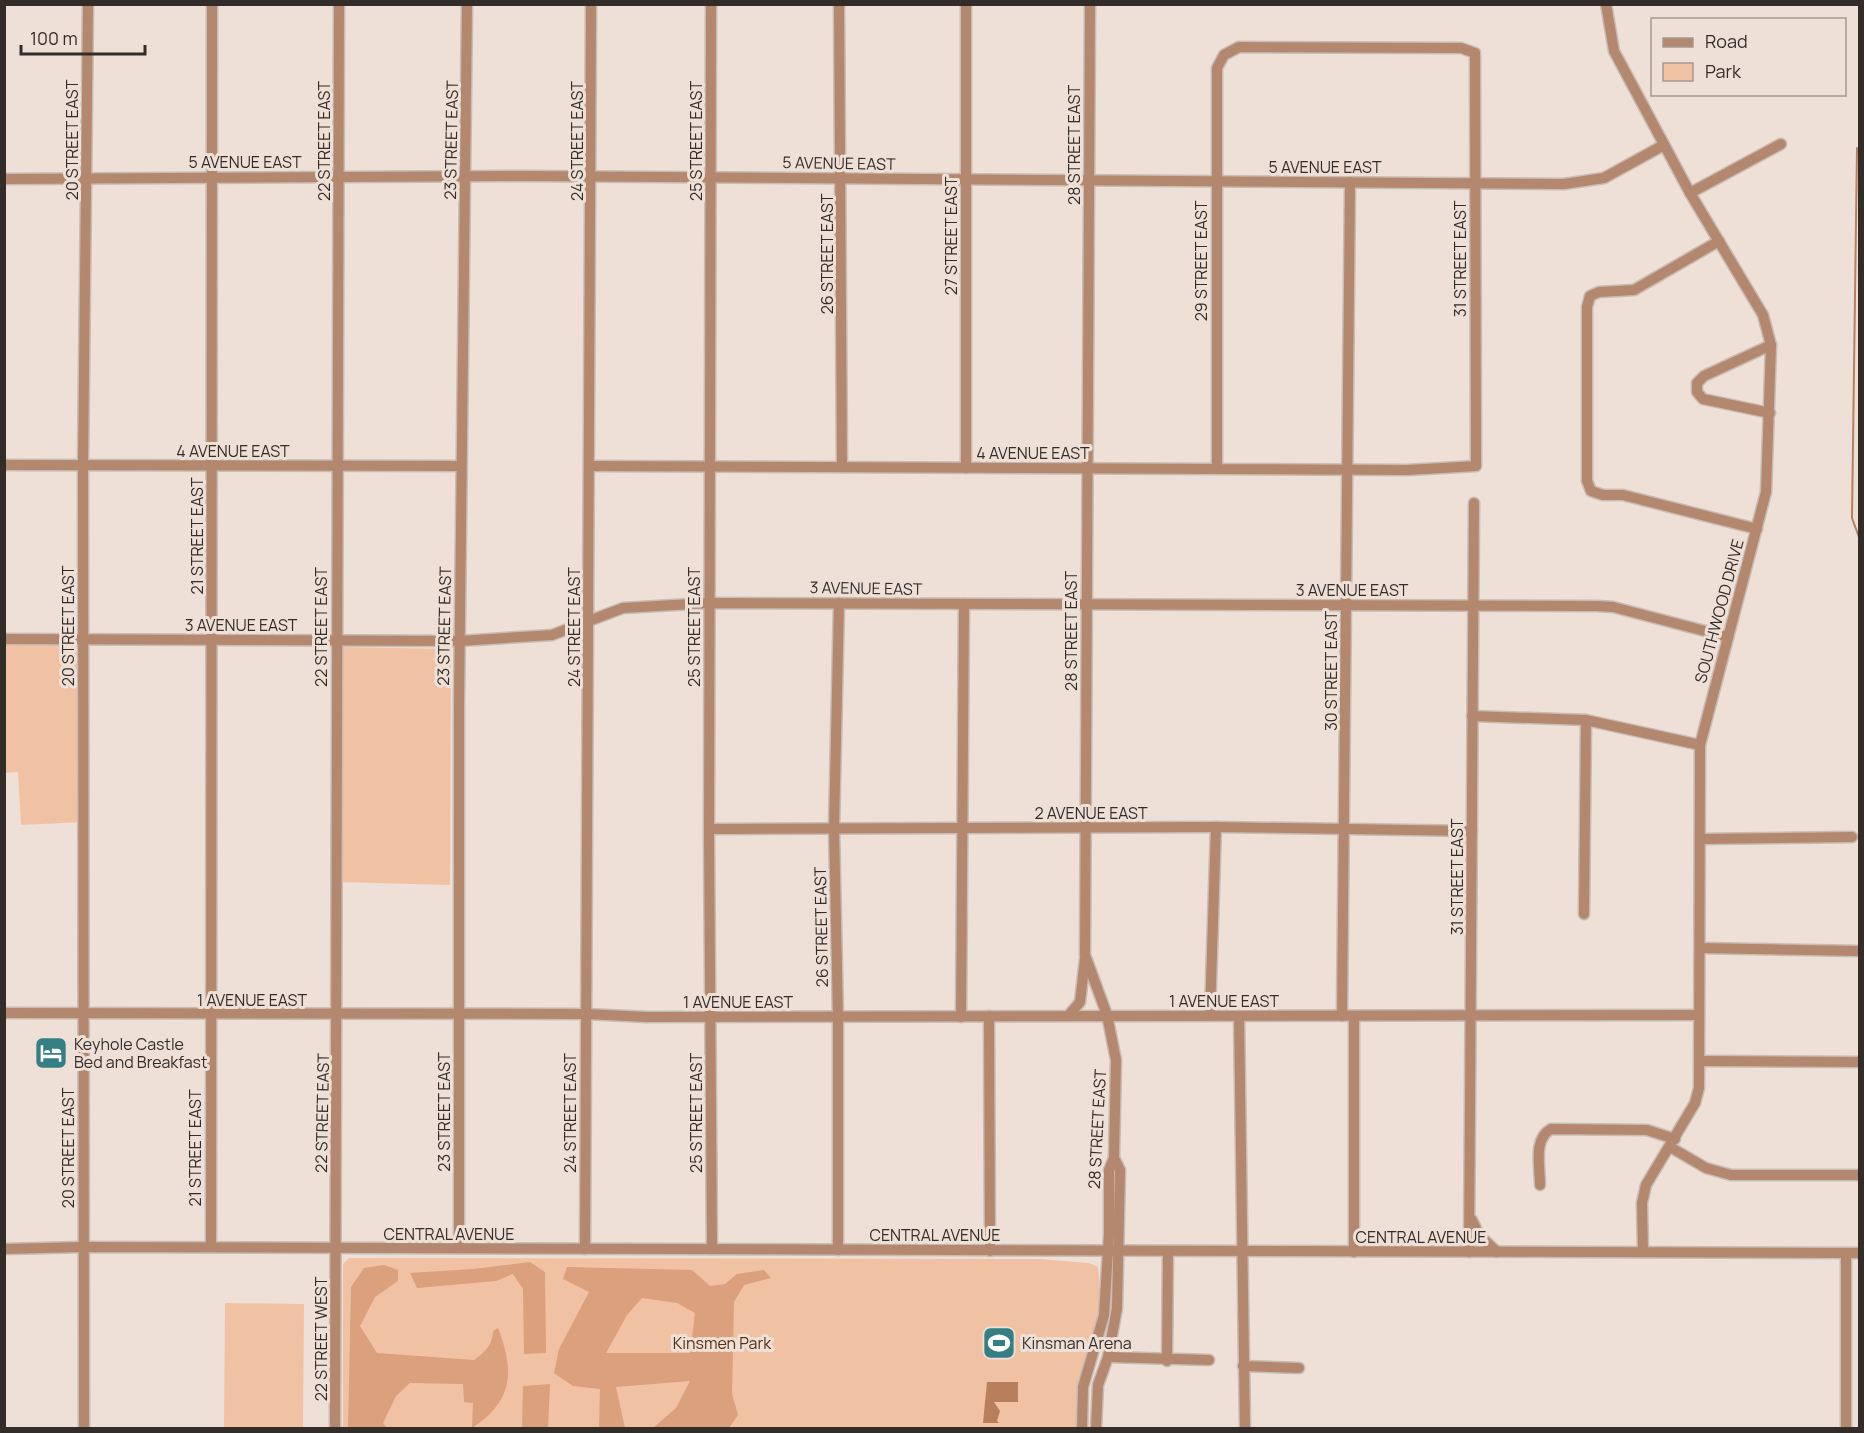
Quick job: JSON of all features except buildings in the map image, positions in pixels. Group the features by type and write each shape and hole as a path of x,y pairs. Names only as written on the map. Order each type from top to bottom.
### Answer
{"street":[{"name":"20 STREET EAST","path":"84,1428 83,465 88,4"},
{"name":"21 STREET EAST","path":"211,1247 209,1015 212,640 212,4"},
{"name":"22 STREET EAST","path":"336,1249 339,4"},
{"name":"23 STREET EAST","path":"459,1248 459,641 467,4"},
{"name":"24 STREET EAST","path":"585,1249 592,177 591,4"},
{"name":"25 STREET EAST","path":"711,4 709,603 712,1250"},
{"name":"26 STREET EAST","path":"839,4 842,178 842,467"},
{"name":"27 STREET EAST","path":"966,4 966,468"},
{"name":"28 STREET EAST","path":"1082,1428 1083,1387 1104,1315 1109,1170 1114,1158 1116,1060 1107,1015 1085,955 1090,4"},
{"name":"SOUTHWOOD DRIVE","path":"1606,4 1614,51 1690,193 1763,315 1771,345 1766,492 1700,745 1700,1061 1695,1103 1646,1185 1642,1203 1643,1252"},
{"name":"31 STREET EAST","path":"1224,55 1239,47 1461,48 1475,53 1476,466"},
{"name":"29 STREET EAST","path":"1217,469 1215,182 1217,68 1224,55"},
{"path":"1690,193 1780,144"},
{"name":"5 AVENUE EAST","path":"4,179 592,177 1564,184 1604,178 1664,145"},
{"name":"30 STREET EAST","path":"1342,1016 1350,182"},
{"path":"1719,240 1634,290 1599,292 1590,296 1587,307 1587,481 1591,491 1603,495 1623,495 1757,529"},
{"path":"1770,413 1703,399 1697,392 1697,383 1704,376 1771,345"},
{"name":"4 AVENUE EAST","path":"4,465 461,466"},
{"name":"4 AVENUE EAST","path":"590,466 1408,470 1476,466"},
{"name":"31 STREET EAST","path":"1469,1252 1474,503"},
{"name":"3 AVENUE EAST","path":"4,639 459,641 552,635 623,608 709,603 1612,607 1728,637"},
{"name":"26 STREET EAST","path":"838,1250 838,1017 834,828 839,603"},
{"path":"961,1017 964,604"},
{"path":"1472,716 1586,720 1700,745"},
{"path":"1584,914 1586,720"},
{"path":"1210,1015 1216,826"},
{"name":"2 AVENUE EAST","path":"710,829 1085,829 1216,826 1472,831"},
{"path":"1700,839 1852,837"},
{"path":"1700,948 1860,951"},
{"path":"1069,1016 1080,1002 1085,955"},
{"name":"1 AVENUE EAST","path":"4,1013 338,1016 586,1014 711,1017 1699,1015"},
{"path":"989,1016 990,1251"},
{"path":"1239,1016 1245,1428"},
{"path":"1354,1016 1354,1252"},
{"path":"1700,1061 1860,1062"},
{"path":"1540,1185 1540,1141 1543,1133 1551,1129 1647,1130 1672,1143 1707,1168 1731,1175 1859,1175"},
{"path":"1096,1428 1098,1385 1108,1357 1117,1308 1120,1170 1114,1158"},
{"path":"1470,1216 1479,1235 1497,1252"},
{"name":"CENTRAL AVENUE","path":"6,1247 1860,1253"},
{"name":"22 STREET WEST","path":"335,1428 336,1249"},
{"path":"1167,1360 1168,1251"},
{"path":"1846,1253 1846,1428"},
{"path":"1108,1357 1209,1360"},
{"path":"1243,1366 1299,1368"}],"green space":[{"path":"5,640 83,640 84,822 21,825 18,772 5,773"},
{"path":"338,647 451,649 450,885 338,882"},
{"name":"Kinsmen Park","path":"349,1258 1039,1259 1089,1263 1098,1267 1101,1305 1077,1392 1076,1428 343,1428 343,1264"},
{"path":"530,1262 545,1272 546,1353 524,1354 523,1289 513,1274 496,1281 417,1288 410,1273 473,1269"},
{"path":"384,1265 398,1270 398,1281 375,1297 360,1326 377,1353 474,1360 488,1348 493,1331 498,1328 507,1358 507,1384 496,1407 472,1428 473,1403 464,1402 463,1384 410,1383 396,1396 383,1423 387,1428 348,1428 351,1287 364,1268"},
{"path":"567,1267 692,1270 710,1286 725,1284 737,1274 764,1270 771,1278 744,1285 734,1302 732,1394 738,1415 729,1428 653,1428 676,1408 690,1381 616,1387 625,1428 599,1428 600,1389 573,1386 554,1373 559,1349 589,1292 563,1279","holes":["642,1298 677,1303 695,1313 690,1353 606,1353 627,1315"]},
{"path":"225,1303 304,1304 303,1428 224,1428"},
{"path":"550,1384 548,1428 522,1428 523,1386"}],"shaded area":[{"path":"987,1382 1018,1382 1018,1402 994,1402 1000,1411 997,1421 999,1423 983,1423"}],"waterway":[{"path":"1857,148 1852,518 1860,540"}],"place":[{"name":"Keyhole Castle Bed and Breakfast","path":"51,1053"},
{"name":"Kinsman Arena","path":"999,1343"}]}
